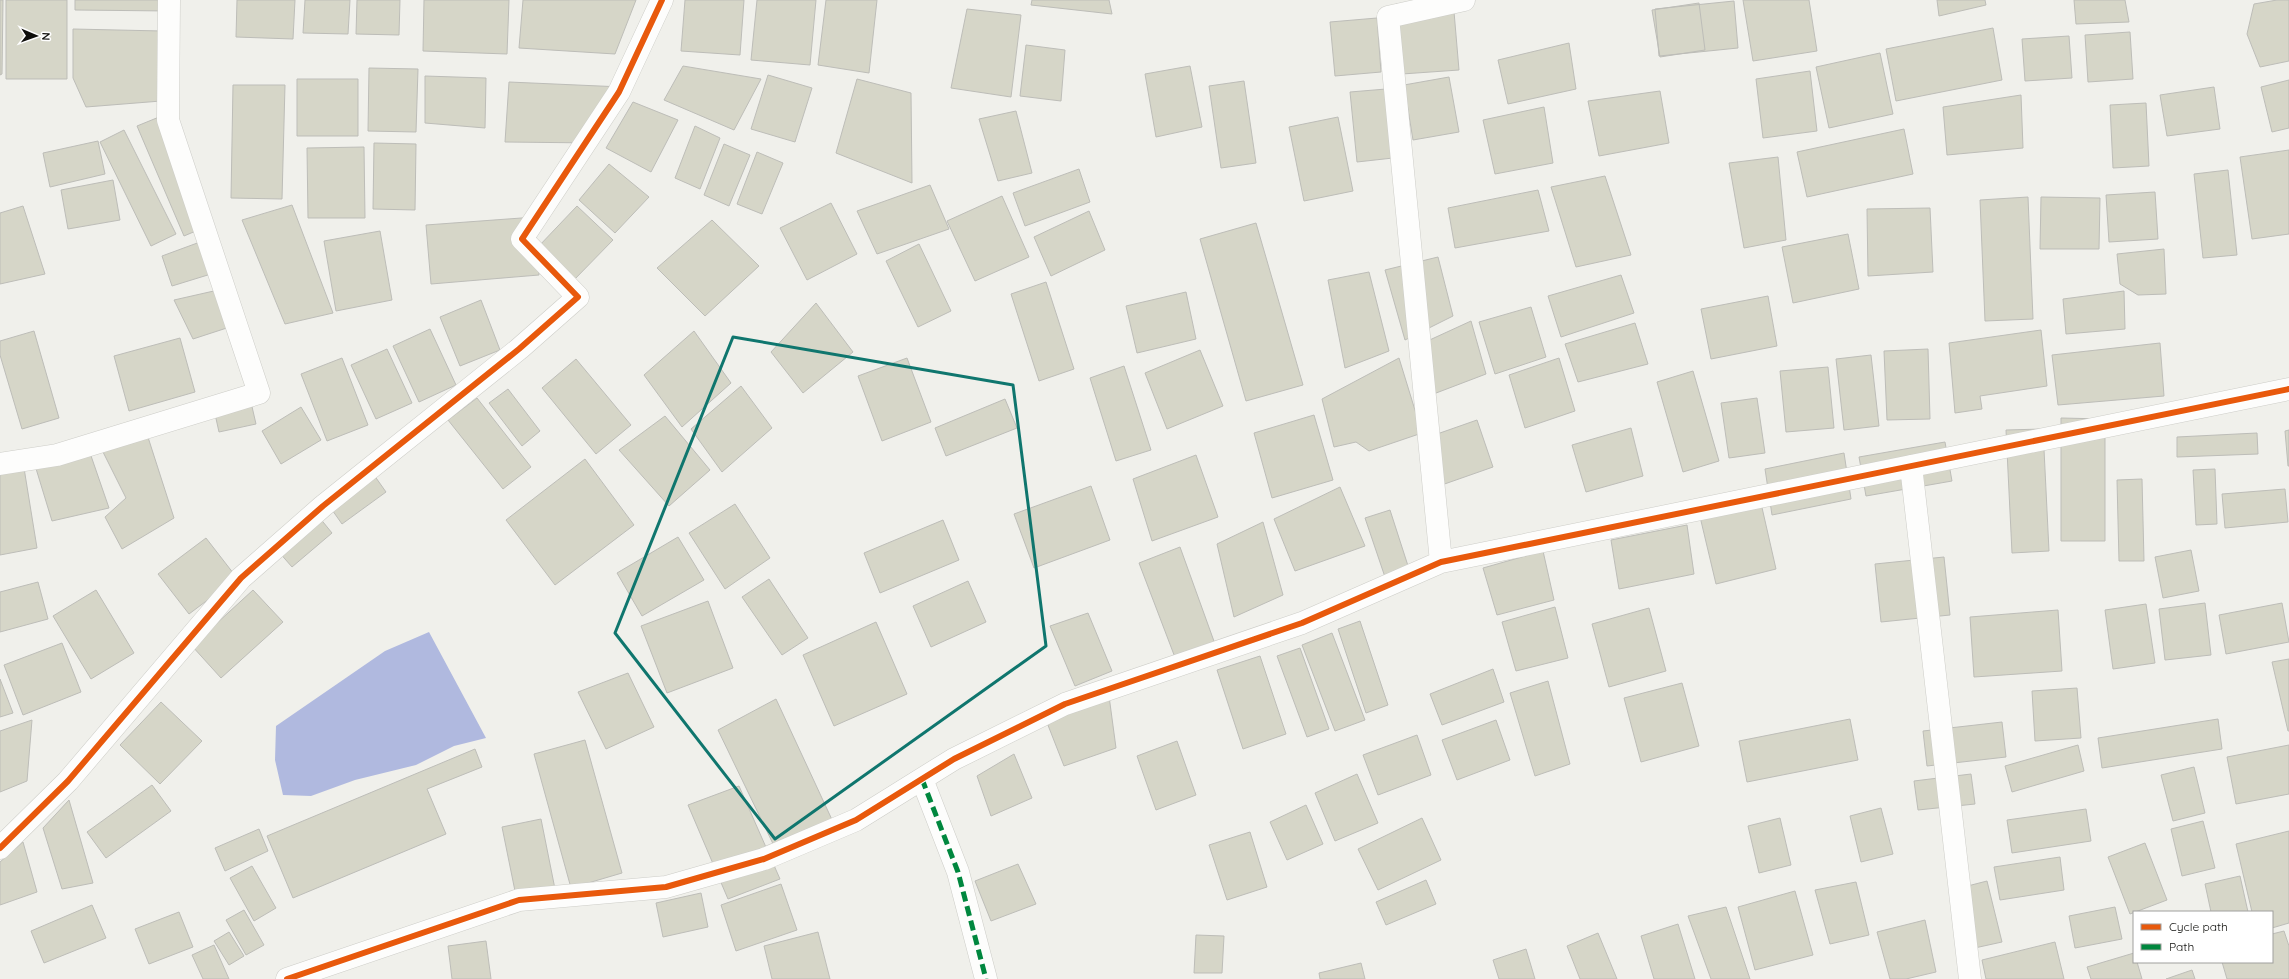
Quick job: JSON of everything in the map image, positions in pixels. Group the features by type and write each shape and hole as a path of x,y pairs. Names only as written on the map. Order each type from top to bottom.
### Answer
{"street":[{"path":"0,464 57,456 259,393 168,120 169,0"},
{"path":"0,848 68,781 241,578 323,506 518,349 578,297 522,239 619,92 662,0"},
{"path":"1441,562 1388,17 1464,0"},
{"path":"287,979 519,900 666,887 764,859 856,820 954,760 1065,704 1302,623 1441,562 2289,389"},
{"path":"1911,466 1970,979"},
{"path":"922,779 958,872 986,979"}],"highlighted area":[{"path":"733,337 1013,385 1046,646 775,839 615,633"}],"water":[{"path":"429,632 486,738 454,746 416,765 355,780 311,796 283,795 275,760 276,726 385,651"}],"building":[{"path":"0,0 3,0 2,74 0,75"},
{"path":"6,0 67,0 67,79 6,79"},
{"path":"75,0 170,0 169,11 75,10"},
{"path":"237,0 295,0 293,39 236,37"},
{"path":"305,0 350,0 348,34 303,33"},
{"path":"357,0 400,0 399,35 356,34"},
{"path":"424,0 509,0 507,54 423,51"},
{"path":"523,0 636,0 615,54 519,48"},
{"path":"685,0 744,0 740,55 681,51"},
{"path":"757,0 816,0 810,65 751,60"},
{"path":"826,0 877,0 869,73 818,65"},
{"path":"1032,0 1109,0 1112,14 1031,5"},
{"path":"1453,0 1459,70 1402,74 1396,4"},
{"path":"1743,0 1809,0 1817,51 1753,61"},
{"path":"1937,0 1985,0 1986,5 1939,16"},
{"path":"2074,0 2125,0 2129,22 2076,24"},
{"path":"2277,0 2289,0 2289,61 2260,67 2247,34 2254,4"},
{"path":"1734,1 1738,48 1659,56 1655,9"},
{"path":"1699,3 1705,50 1660,57 1652,10"},
{"path":"967,9 1021,15 1011,97 951,88"},
{"path":"1377,18 1381,72 1335,76 1330,22"},
{"path":"1993,28 2002,80 1896,101 1886,49"},
{"path":"73,29 162,31 161,101 86,107 73,78"},
{"path":"2130,32 2133,79 2088,82 2085,35"},
{"path":"2069,36 2072,78 2025,81 2022,39"},
{"path":"1569,43 1576,89 1508,104 1498,60"},
{"path":"1026,45 1065,50 1061,101 1020,96"},
{"path":"1880,53 1893,114 1829,128 1816,67"},
{"path":"683,66 761,79 734,130 664,100"},
{"path":"1190,66 1202,127 1156,137 1145,74"},
{"path":"369,68 418,69 416,132 368,131"},
{"path":"1810,71 1817,131 1763,138 1756,79"},
{"path":"768,75 812,88 795,142 751,129"},
{"path":"425,76 486,78 485,128 425,123"},
{"path":"1449,77 1459,132 1413,140 1404,85"},
{"path":"297,79 358,79 358,136 297,136"},
{"path":"857,79 911,93 912,183 836,153"},
{"path":"2289,80 2289,128 2272,132 2261,87"},
{"path":"1244,81 1256,163 1221,168 1209,86"},
{"path":"509,82 622,87 595,143 505,142"},
{"path":"233,85 285,85 282,199 231,198"},
{"path":"2214,87 2220,129 2167,136 2160,95"},
{"path":"1386,89 1393,158 1357,162 1350,92"},
{"path":"1660,91 1669,143 1599,156 1588,101"},
{"path":"2021,95 2023,148 1947,155 1943,107"},
{"path":"633,102 678,120 651,172 606,148"},
{"path":"2146,103 2149,166 2113,168 2110,105"},
{"path":"1544,107 1553,163 1495,174 1483,120"},
{"path":"1016,111 1032,173 998,181 979,119"},
{"path":"164,115 210,225 184,236 137,126"},
{"path":"1338,117 1353,191 1304,201 1289,127"},
{"path":"695,126 720,138 700,189 675,178"},
{"path":"1904,129 1913,174 1807,197 1797,152"},
{"path":"124,130 176,234 151,246 100,142"},
{"path":"98,141 105,174 50,187 43,153"},
{"path":"374,143 416,144 415,210 373,209"},
{"path":"724,144 750,155 729,206 704,195"},
{"path":"364,147 365,218 308,218 307,148"},
{"path":"2289,150 2289,234 2252,239 2240,157"},
{"path":"757,152 783,163 762,214 737,204"},
{"path":"1778,157 1786,240 1744,248 1729,163"},
{"path":"609,164 649,197 615,233 579,200"},
{"path":"1079,169 1090,202 1025,226 1013,193"},
{"path":"2228,170 2237,255 2203,258 2194,174"},
{"path":"1605,176 1631,255 1576,267 1551,187"},
{"path":"113,180 120,220 68,229 61,190"},
{"path":"930,185 949,229 877,254 857,211"},
{"path":"1538,190 1549,231 1455,248 1448,208"},
{"path":"2155,192 2158,239 2109,242 2106,195"},
{"path":"1002,196 1029,257 975,281 947,221"},
{"path":"2028,197 2033,319 1985,321 1980,200"},
{"path":"2041,197 2100,198 2099,249 2040,249"},
{"path":"831,203 857,254 807,280 780,228"},
{"path":"292,205 333,313 285,324 242,220"},
{"path":"23,206 45,274 0,284 0,213"},
{"path":"577,206 613,240 573,281 538,247"},
{"path":"1930,208 1933,272 1868,276 1867,209"},
{"path":"1089,211 1105,250 1051,276 1034,237"},
{"path":"535,217 539,275 431,284 426,225"},
{"path":"712,220 759,266 705,316 657,268"},
{"path":"1256,223 1303,385 1246,401 1200,239"},
{"path":"380,231 392,300 336,311 324,241"},
{"path":"1848,234 1859,289 1793,303 1782,247"},
{"path":"200,242 211,274 172,286 162,256"},
{"path":"919,244 951,311 918,327 886,261"},
{"path":"2164,249 2166,294 2138,295 2120,284 2117,254"},
{"path":"1438,257 1453,316 1405,340 1385,270"},
{"path":"1369,272 1389,351 1345,368 1328,280"},
{"path":"1621,275 1634,313 1561,337 1548,296"},
{"path":"1046,282 1074,369 1039,381 1011,294"},
{"path":"227,288 239,324 193,339 174,300"},
{"path":"2124,291 2125,329 2066,334 2063,299"},
{"path":"1186,292 1196,339 1137,353 1126,306"},
{"path":"1768,296 1777,346 1711,359 1701,309"},
{"path":"481,300 500,350 460,366 440,317"},
{"path":"816,303 853,352 803,393 771,352"},
{"path":"1531,307 1546,357 1495,374 1479,322"},
{"path":"1471,321 1486,374 1423,398 1410,349"},
{"path":"1635,323 1648,364 1578,382 1565,344"},
{"path":"430,329 456,385 419,402 393,346"},
{"path":"2041,330 2047,386 1980,396 1982,409 1955,413 1949,343"},
{"path":"34,331 59,418 22,429 0,355 0,341"},
{"path":"694,331 731,383 682,427 644,375"},
{"path":"180,338 195,392 129,411 114,356"},
{"path":"2160,343 2164,396 2058,405 2052,355"},
{"path":"387,349 412,403 376,419 351,365"},
{"path":"1928,349 1930,419 1887,420 1884,351"},
{"path":"1200,350 1223,406 1167,429 1145,373"},
{"path":"1871,355 1879,426 1844,430 1836,359"},
{"path":"342,358 368,425 327,441 301,374"},
{"path":"907,358 931,422 882,441 858,376"},
{"path":"1399,358 1422,433 1369,451 1356,442 1334,447 1322,399"},
{"path":"1559,358 1575,411 1525,428 1509,375"},
{"path":"576,359 631,425 596,454 542,388"},
{"path":"1124,366 1151,450 1116,461 1090,378"},
{"path":"1828,367 1834,428 1786,432 1780,371"},
{"path":"1693,371 1719,461 1683,472 1657,382"},
{"path":"741,386 772,428 722,472 691,429"},
{"path":"508,389 540,431 522,446 489,403"},
{"path":"250,398 256,424 219,432 213,405"},
{"path":"477,398 531,467 503,489 448,420"},
{"path":"1757,398 1765,453 1729,458 1721,403"},
{"path":"1005,399 1017,428 946,456 935,428"},
{"path":"301,407 321,440 281,464 262,431"},
{"path":"1314,415 1333,480 1272,498 1254,433"},
{"path":"665,416 710,470 669,506 619,450"},
{"path":"2061,418 2105,419 2105,541 2061,541"},
{"path":"1477,420 1493,467 1436,487 1420,440"},
{"path":"1631,428 1643,476 1586,492 1572,445"},
{"path":"2043,429 2049,551 2012,553 2006,430"},
{"path":"2289,430 2289,466 2288,466 2285,431"},
{"path":"146,431 174,518 122,549 105,517 126,498 101,448"},
{"path":"2257,433 2258,454 2177,457 2177,437"},
{"path":"1945,442 1952,481 1866,496 1859,457"},
{"path":"89,450 109,508 52,521 34,462"},
{"path":"1844,453 1851,499 1772,515 1765,469"},
{"path":"1196,455 1218,517 1152,541 1133,479"},
{"path":"585,459 634,525 555,585 506,520"},
{"path":"24,468 37,548 0,555 0,472"},
{"path":"2215,469 2217,524 2196,525 2193,470"},
{"path":"374,475 386,492 342,524 330,507"},
{"path":"2142,479 2144,561 2119,561 2117,480"},
{"path":"1091,486 1110,540 1034,568 1014,514"},
{"path":"1340,487 1365,546 1295,571 1274,519"},
{"path":"2285,489 2288,522 2225,528 2222,494"},
{"path":"1758,490 1776,569 1716,584 1697,504"},
{"path":"735,504 770,558 725,589 689,533"},
{"path":"1390,510 1410,572 1386,580 1365,518"},
{"path":"319,517 332,533 292,567 278,551"},
{"path":"943,520 959,560 880,593 864,553"},
{"path":"1263,522 1283,595 1234,617 1217,544"},
{"path":"1687,525 1694,574 1619,589 1611,540"},
{"path":"678,537 704,580 642,616 617,573"},
{"path":"206,538 237,578 189,614 158,574"},
{"path":"1180,547 1215,644 1176,660 1139,563"},
{"path":"2191,550 2199,591 2163,598 2155,557"},
{"path":"1543,551 1554,600 1497,615 1483,568"},
{"path":"1944,557 1950,615 1881,622 1875,564"},
{"path":"769,579 808,638 782,655 742,597"},
{"path":"968,581 986,622 931,647 913,606"},
{"path":"38,582 48,619 0,632 0,592"},
{"path":"96,590 134,653 91,679 53,616"},
{"path":"253,590 283,622 221,678 192,646"},
{"path":"708,601 733,668 667,693 641,626"},
{"path":"2205,603 2211,655 2165,660 2159,609"},
{"path":"2282,603 2289,642 2226,654 2219,615"},
{"path":"2146,604 2155,663 2113,669 2105,610"},
{"path":"1555,607 1568,658 1516,671 1502,622"},
{"path":"1649,608 1666,671 1609,687 1592,624"},
{"path":"2058,610 2062,671 1974,677 1970,617"},
{"path":"1088,613 1112,671 1075,686 1050,626"},
{"path":"1360,621 1388,705 1366,713 1338,629"},
{"path":"876,622 907,694 834,726 803,655"},
{"path":"1332,633 1365,720 1335,731 1302,645"},
{"path":"62,643 81,692 23,715 4,665"},
{"path":"1300,648 1329,729 1307,737 1277,656"},
{"path":"1260,656 1286,734 1243,749 1217,670"},
{"path":"2289,659 2289,731 2288,731 2272,662"},
{"path":"1493,669 1504,702 1442,725 1430,694"},
{"path":"628,673 654,727 606,749 578,692"},
{"path":"0,679 13,713 0,717"},
{"path":"1548,681 1570,764 1535,776 1510,693"},
{"path":"1682,683 1699,746 1641,762 1624,698"},
{"path":"2077,688 2081,738 2035,741 2032,691"},
{"path":"1109,696 1116,748 1064,766 1044,715"},
{"path":"776,699 834,824 776,850 718,730"},
{"path":"161,702 202,741 160,784 120,745"},
{"path":"1850,719 1858,760 1747,782 1739,741"},
{"path":"2218,719 2222,749 2102,768 2098,738"},
{"path":"32,720 27,781 0,792 0,731"},
{"path":"1496,720 1510,760 1457,780 1442,740"},
{"path":"2002,722 2006,757 1927,766 1923,731"},
{"path":"1417,735 1431,775 1378,795 1363,755"},
{"path":"585,740 622,873 571,888 534,754"},
{"path":"1177,741 1196,795 1156,810 1137,756"},
{"path":"2078,745 2084,771 2012,792 2005,766"},
{"path":"2289,745 2289,794 2236,804 2227,757"},
{"path":"475,749 482,767 427,789 446,834 293,898 267,836"},
{"path":"1014,754 1032,798 991,816 977,776"},
{"path":"2194,767 2205,813 2173,821 2161,775"},
{"path":"1357,774 1378,823 1335,841 1315,793"},
{"path":"1971,774 1975,804 1918,810 1914,781"},
{"path":"152,785 171,811 106,858 87,832"},
{"path":"739,786 780,879 728,899 688,805"},
{"path":"69,800 93,883 62,889 43,828"},
{"path":"1306,805 1323,844 1287,860 1270,822"},
{"path":"1881,808 1893,854 1861,862 1850,816"},
{"path":"2086,809 2091,841 2012,853 2007,820"},
{"path":"1422,818 1441,860 1378,890 1358,849"},
{"path":"1780,818 1791,865 1759,873 1748,826"},
{"path":"541,819 555,889 516,896 502,827"},
{"path":"2203,821 2215,868 2182,876 2171,829"},
{"path":"259,829 268,851 225,871 215,848"},
{"path":"2289,831 2289,923 2273,928 2273,911 2252,911 2236,844"},
{"path":"1250,832 1267,887 1227,900 1209,845"},
{"path":"23,842 37,892 0,905 0,862"},
{"path":"2145,843 2167,900 2138,911 2133,911 2133,913 2130,914 2108,857"},
{"path":"2060,857 2064,890 2000,900 1994,867"},
{"path":"1018,864 1036,904 991,921 975,881"},
{"path":"252,866 276,908 254,921 230,878"},
{"path":"2240,876 2248,911 2211,911 2205,884"},
{"path":"1426,880 1436,904 1386,925 1376,902"},
{"path":"1987,881 2002,942 1970,949 1956,889"},
{"path":"1856,882 1869,935 1830,944 1815,890"},
{"path":"781,884 797,930 736,951 721,905"},
{"path":"1795,891 1813,955 1755,970 1738,907"},
{"path":"701,893 708,927 663,937 656,903"},
{"path":"92,905 106,938 44,963 31,931"},
{"path":"1726,907 1750,979 1711,979 1688,916"},
{"path":"2115,907 2122,939 2075,948 2069,916"},
{"path":"244,910 264,945 246,955 226,920"},
{"path":"179,912 193,947 149,964 135,929"},
{"path":"1925,920 1936,972 1906,979 1890,979 1877,932"},
{"path":"1678,924 1695,979 1654,979 1641,936"},
{"path":"2284,931 2289,946 2289,979 2227,979 2222,963 2273,963 2273,934"},
{"path":"229,932 244,956 229,965 214,941"},
{"path":"818,932 830,979 772,979 764,946"},
{"path":"1598,933 1617,979 1580,979 1567,946"},
{"path":"1196,935 1224,936 1222,973 1194,973"},
{"path":"486,941 491,979 452,979 448,946"},
{"path":"2055,942 2064,979 1986,979 1982,960"},
{"path":"214,945 229,979 203,979 192,955"},
{"path":"1526,949 1535,979 1499,979 1493,960"},
{"path":"2133,953 2133,963 2137,963 2142,979 2091,979 2087,967"},
{"path":"1361,963 1365,979 1320,979 1319,973"},
{"path":"2192,970 2195,979 2166,979"}],"marked path":[{"path":"922,779 958,872 986,979"}],"cycle path":[{"path":"0,848 68,781 241,578 323,506 519,349 578,297 522,239 619,92 662,0"},
{"path":"287,979 519,900 666,887 764,859 856,820 954,759 1065,704 1302,623 1441,562 2289,389"}]}
